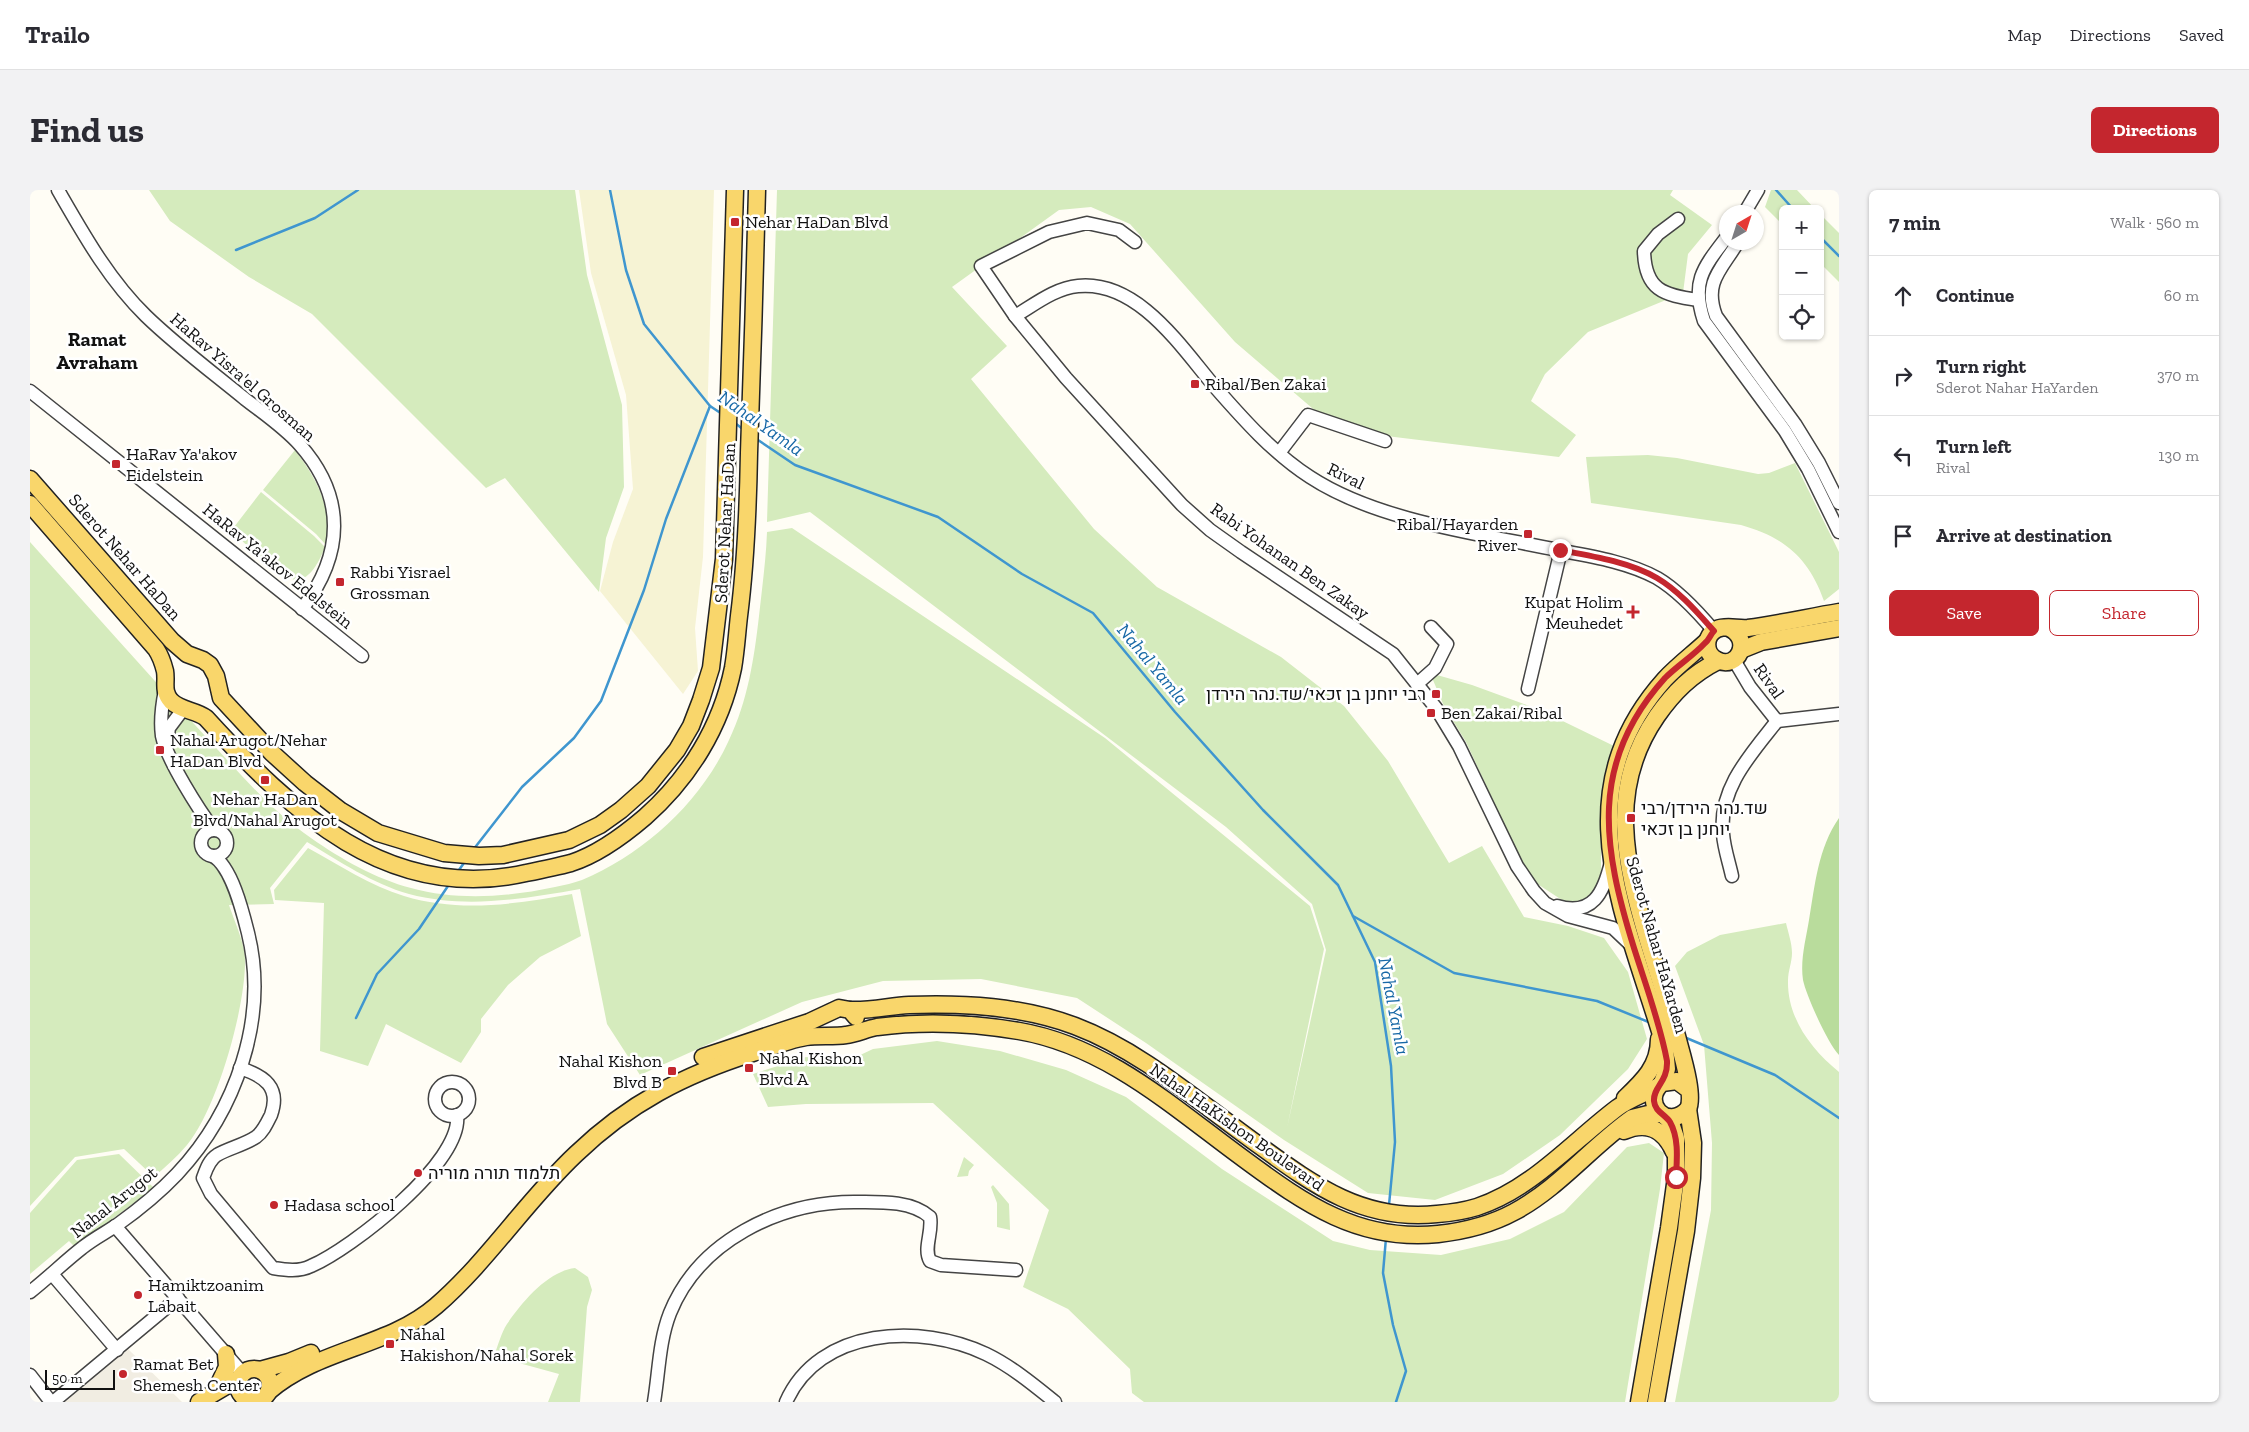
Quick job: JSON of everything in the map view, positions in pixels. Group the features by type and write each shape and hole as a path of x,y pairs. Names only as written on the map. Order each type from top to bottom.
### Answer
{"main road":[{"name":"Sderot Nehar HaDan","path":"30,479 172,641 184,652 210,665 214,672 221,698 253,733 305,783 341,811 378,833 444,853 479,856 504,855 569,840 600,825 648,786 677,750 691,726 710,668 724,559 735,190"},
{"name":"Sderot Nehar HaDan","path":"30,504 154,646 165,672 165,690 174,703 206,718 252,768 327,831 367,854 408,869 437,876 476,879 503,878 573,862 610,845 663,802 695,761 711,733 732,669 746,557 757,190"},
{"path":"1717,633 1839,612"},
{"name":"Sderot Nahar HaYarden","path":"1689,1090 1680,1048 1631,880 1624,836 1624,812 1630,773 1645,735 1677,690 1695,674 1761,642 1839,628"},
{"path":"1717,633 1738,634 1742,645 1731,657 1708,651 1717,633"},
{"name":"Sderot Nahar HaYarden","path":"1660,1085 1667,1069 1667,1061 1659,1027 1615,883 1611,862 1608,812 1610,790 1621,748 1631,727 1659,686 1678,666 1717,633"},
{"path":"165,672 176,661 194,657"},
{"path":"189,709 206,704 211,699 217,682"},
{"name":"Nahal HaKishon Boulevard","path":"199,1402 247,1374 298,1358 386,1323 415,1308 453,1273 573,1141 599,1118 646,1087 696,1060 843,1009 908,1005 970,1005 1024,1012 1071,1024 1107,1040 1141,1060 1323,1190 1355,1204 1385,1213 1428,1215 1463,1210 1487,1203 1532,1178 1619,1107 1660,1085"},
{"path":"843,1009 857,1022 853,1031 844,1034 831,1030 828,1021 843,1009"},
{"name":"Nahal HaKishon Boulevard","path":"259,1399 304,1366 391,1333 428,1312 467,1274 578,1151 606,1127 658,1092 716,1064 808,1037 844,1034 888,1026 969,1025 1014,1030 1065,1043 1098,1057 1130,1076 1283,1187 1314,1206 1348,1223 1382,1233 1405,1235 1439,1234 1481,1226 1495,1221 1524,1206 1549,1189 1632,1118 1648,1114 1664,1115"},
{"path":"1593,1128 1637,1087 1652,1069 1659,1047 1659,1027"},
{"path":"1639,1402 1669,1228 1676,1162 1676,1138 1671,1123 1654,1104 1654,1098 1660,1085 1678,1081 1689,1090 1691,1100 1688,1109 1693,1143 1692,1178 1686,1230 1656,1402"},
{"path":"1664,1115 1679,1117 1688,1109"},
{"path":"1606,1139 1638,1126 1654,1128 1664,1135 1669,1142 1676,1162"},
{"path":"215,1392 227,1367 226,1354"},
{"path":"247,1374 269,1379 259,1399 239,1392 247,1374"}],"street":[{"name":"HaRav Yisra'el Grosman","path":"58,190 102,265 136,306 172,340 300,444 315,463 325,482 332,502 335,522 334,541 326,570 315,592 302,609"},
{"path":"1749,205 1758,190"},
{"path":"1758,205 1763,190"},
{"path":"1678,219 1658,234 1644,251 1644,263 1650,280 1668,296 1698,300"},
{"name":"Rabi Yohanan Ben Zakay","path":"1135,242 1119,230 1087,223 1049,232 981,266 990,282 1015,316 1072,385 1182,504 1210,530 1393,654 1436,708 1458,746 1517,866 1534,891 1559,912 1613,928 1627,939 1634,948"},
{"path":"1719,247 1699,277 1698,300 1704,321 1768,407 1796,449 1839,532"},
{"path":"1732,250 1716,273 1711,297 1713,308 1721,325 1795,424 1819,463 1839,503"},
{"name":"Rival","path":"1015,316 1065,288 1079,286 1098,287 1116,293 1137,304 1167,329 1216,388 1279,453 1310,478 1337,493 1374,509 1404,518 1560,550 1640,570 1657,578 1681,596 1717,633"},
{"name":"HaRav Ya'akov Edelstein","path":"30,391 362,656"},
{"path":"1279,453 1308,414 1385,441"},
{"path":"1528,689 1560,550"},
{"path":"1822,615 1839,604"},
{"path":"1418,684 1435,668 1447,644 1431,627"},
{"name":"Rival","path":"1731,657 1750,687 1777,721"},
{"path":"165,690 161,725 167,749 193,798 214,830"},
{"path":"167,749 169,728 189,709"},
{"path":"1732,876 1722,833 1723,811 1731,785 1745,762 1777,721 1839,714"},
{"path":"193,798 201,822 202,848 208,854 218,853 226,846 226,838 220,832 209,831 203,837"},
{"name":"Nahal Arugot","path":"30,1292 82,1248 153,1197 177,1174 197,1150 229,1097 240,1068 252,1022 255,991 254,961 248,931 228,873 219,859 218,853"},
{"name":"Rabi Yohanan Ben Zakay","path":"1534,891 1560,907 1570,909 1586,906 1599,896 1607,880 1611,862"},
{"path":"240,1068 256,1073 270,1085 275,1097 272,1110 267,1124 257,1136 218,1155 207,1168 203,1178 211,1194 274,1268 288,1270 310,1267 337,1253 383,1219 441,1158 455,1137 458,1123 457,1115"},
{"path":"654,1402 665,1329 684,1285 711,1253 754,1225 778,1216 834,1202 879,1202 915,1207 930,1217 931,1224 927,1252 930,1261 941,1265 1016,1270"},
{"path":"115,1226 238,1368 247,1374"},
{"path":"52,1274 117,1350"},
{"path":"30,1375 52,1402 178,1298"},
{"path":"786,1402 801,1377 826,1354 838,1348 884,1336 906,1336 948,1342 987,1355 1055,1402"}],"shaded area":[{"path":"579,190 714,190 703,557 695,628 698,671 683,694 600,591 613,542 633,489 626,395 591,273"},
{"name":"Ramat Bet Shemesh Center","path":"126,1347 182,1402 58,1402"}],"green space":[{"path":"149,190 575,190 587,275 622,405 624,487 606,538 599,592 505,478 486,488 312,314 249,277 170,221"},
{"path":"777,190 1673,190 1670,195 1712,225 1688,254 1683,293 1588,332 1545,374 1531,401 1576,435 1559,457 1370,434 1326,420 1235,342 1130,224 1091,207 1059,210 952,287 1007,346 971,379 1094,529 1157,587 1281,657 1344,706 1388,761 1449,863 1482,846 1524,917 1568,926 1604,938 1628,972 1647,1039 1628,1069 1560,1135 1503,1174 1435,1200 1368,1193 1284,1140 1146,1043 1077,998 981,979 883,981 802,1002 640,1075 607,1024 580,889 494,901 473,902 430,899 396,890 382,884 307,842 270,888 274,904 229,905 245,953 241,1003 228,1056 219,1083 209,1108 187,1145 154,1177 124,1149 75,1157 30,1206 30,542 243,777 282,816 296,827 347,861 372,874 398,884 447,895 483,896 519,893 582,880 627,856 648,841 687,805 717,763 736,725 746,695 757,632 767,532 792,528 1105,738 1310,906 1324,949 1287,1128 1326,950 1312,904 1226,827 810,512 767,522"},
{"path":"1771,190 1797,190 1811,205 1779,205 1779,221 1765,207"},
{"path":"1824,218 1839,233 1839,282 1824,267"},
{"path":"295,450 316,483 325,507 328,532 326,545 316,534 263,490"},
{"path":"1648,455 1677,458 1758,474 1769,473 1795,463 1839,552 1839,589 1824,601 1811,573 1793,551 1770,536 1756,530 1741,525 1591,503 1586,457"},
{"path":"261,492 325,547 315,566 304,578 299,580 284,575 231,531"},
{"path":"1430,673 1472,685 1538,709 1614,746 1601,809 1601,880 1594,895 1581,903 1568,904 1536,883 1523,865 1466,742 1444,706"},
{"path":"1839,818 1839,1055 1818,1019 1808,996 1803,980 1802,965 1818,867 1826,842"},
{"path":"308,848 379,887 425,901 467,905 509,904 572,894 581,936 540,957 508,985 481,1019 481,1032 461,1063 386,1024 368,1066 320,1051 324,903 275,900 274,890"},
{"path":"1786,923 1792,949 1788,980 1789,994 1796,1020 1810,1043 1839,1072 1839,1402 1675,1402 1711,1210 1712,1143 1704,1045 1675,966 1687,952 1720,935"},
{"path":"937,1041 1000,1051 1066,1070 1126,1097 1222,1169 1333,1241 1370,1250 1441,1255 1510,1239 1564,1212 1627,1147 1649,1143 1664,1153 1660,1189 1625,1402 1144,1402 1132,1393 1130,1369 1068,1309 1023,1287 1049,1210 933,1103 806,1104 768,1107 753,1074 806,1057 835,1060 856,1057 873,1049"},
{"path":"119,1154 154,1188 75,1247 69,1241 30,1274 30,1213 77,1160"},
{"path":"964,1157 974,1165 969,1171 968,1176 957,1177"},
{"path":"993,1185 1009,1204 1010,1230 997,1227 997,1203 991,1187"},
{"path":"575,1268 588,1277 592,1290 587,1307 580,1402 548,1402 559,1374 494,1356 505,1328 528,1297 555,1275"}],"waterway":[{"path":"236,250 315,218 358,190"},
{"name":"Nahal Yamla","path":"610,190 626,270 644,324 710,406 722,414"},
{"path":"1776,190 1789,205"},
{"path":"1824,241 1839,256"},
{"path":"473,850 522,787 574,738 601,701 644,590 666,519 710,406"},
{"name":"Nahal Yamla","path":"735,423 744,430"},
{"name":"Nahal Yamla","path":"755,438 795,465 938,517 1022,574 1093,613 1175,712 1263,810 1338,885 1375,962 1391,1066 1395,1142 1389,1205"},
{"path":"459,870 466,860"},
{"path":"356,1018 377,974 419,929 450,883"},
{"path":"1353,916 1454,973 1597,1001 1651,1023"},
{"path":"1684,1037 1775,1075 1839,1118"},
{"name":"Nahal Yamla","path":"1386,1238 1383,1273 1393,1325 1406,1371 1396,1402"}],"place":[{"name":"Nehar HaDan Blvd","path":"735,222"},
{"name":"Ribal/Ben Zakai","path":"1195,384"},
{"name":"HaRav Ya'akov Eidelstein","path":"116,464"},
{"name":"Ribal/Hayarden River","path":"1528,534"},
{"name":"Rabbi Yisrael Grossman","path":"340,582"},
{"name":"Kupat Holim Meuhedet","path":"1633,612"},
{"name":"רבי יוחנן בן זכאי/שד.נהר הירדן","path":"1436,694"},
{"name":"Ben Zakai/Ribal","path":"1431,713"},
{"name":"Nahal Arugot/Nehar HaDan Blvd","path":"160,750"},
{"name":"Nehar HaDan Blvd/Nahal Arugot","path":"265,780"},
{"name":"שד.נהר הירדן/רבי יוחנן בן זכאי","path":"1631,818"},
{"name":"Nahal Kishon Blvd A","path":"749,1068"},
{"name":"Nahal Kishon Blvd B","path":"672,1071"},
{"name":"תלמוד תורה מוריה","path":"418,1173"},
{"name":"Hadasa school","path":"274,1205"},
{"name":"Hamiktzoanim Labait","path":"138,1295"},
{"name":"Nahal Hakishon/Nahal Sorek","path":"390,1344"},
{"name":"Ramat Bet Shemesh Center","path":"123,1374"}],"district":[{"name":"Ramat Avraham","path":"97,350"}],"route":[{"path":"1560,550 1640,570 1657,578 1681,596 1714,631 1700,648 1665,679 1631,727 1621,748 1615,769 1610,790 1608,812 1610,858 1615,883 1659,1027 1667,1061 1666,1075 1657,1088 1654,1104 1671,1123 1676,1138 1676,1177"}]}
